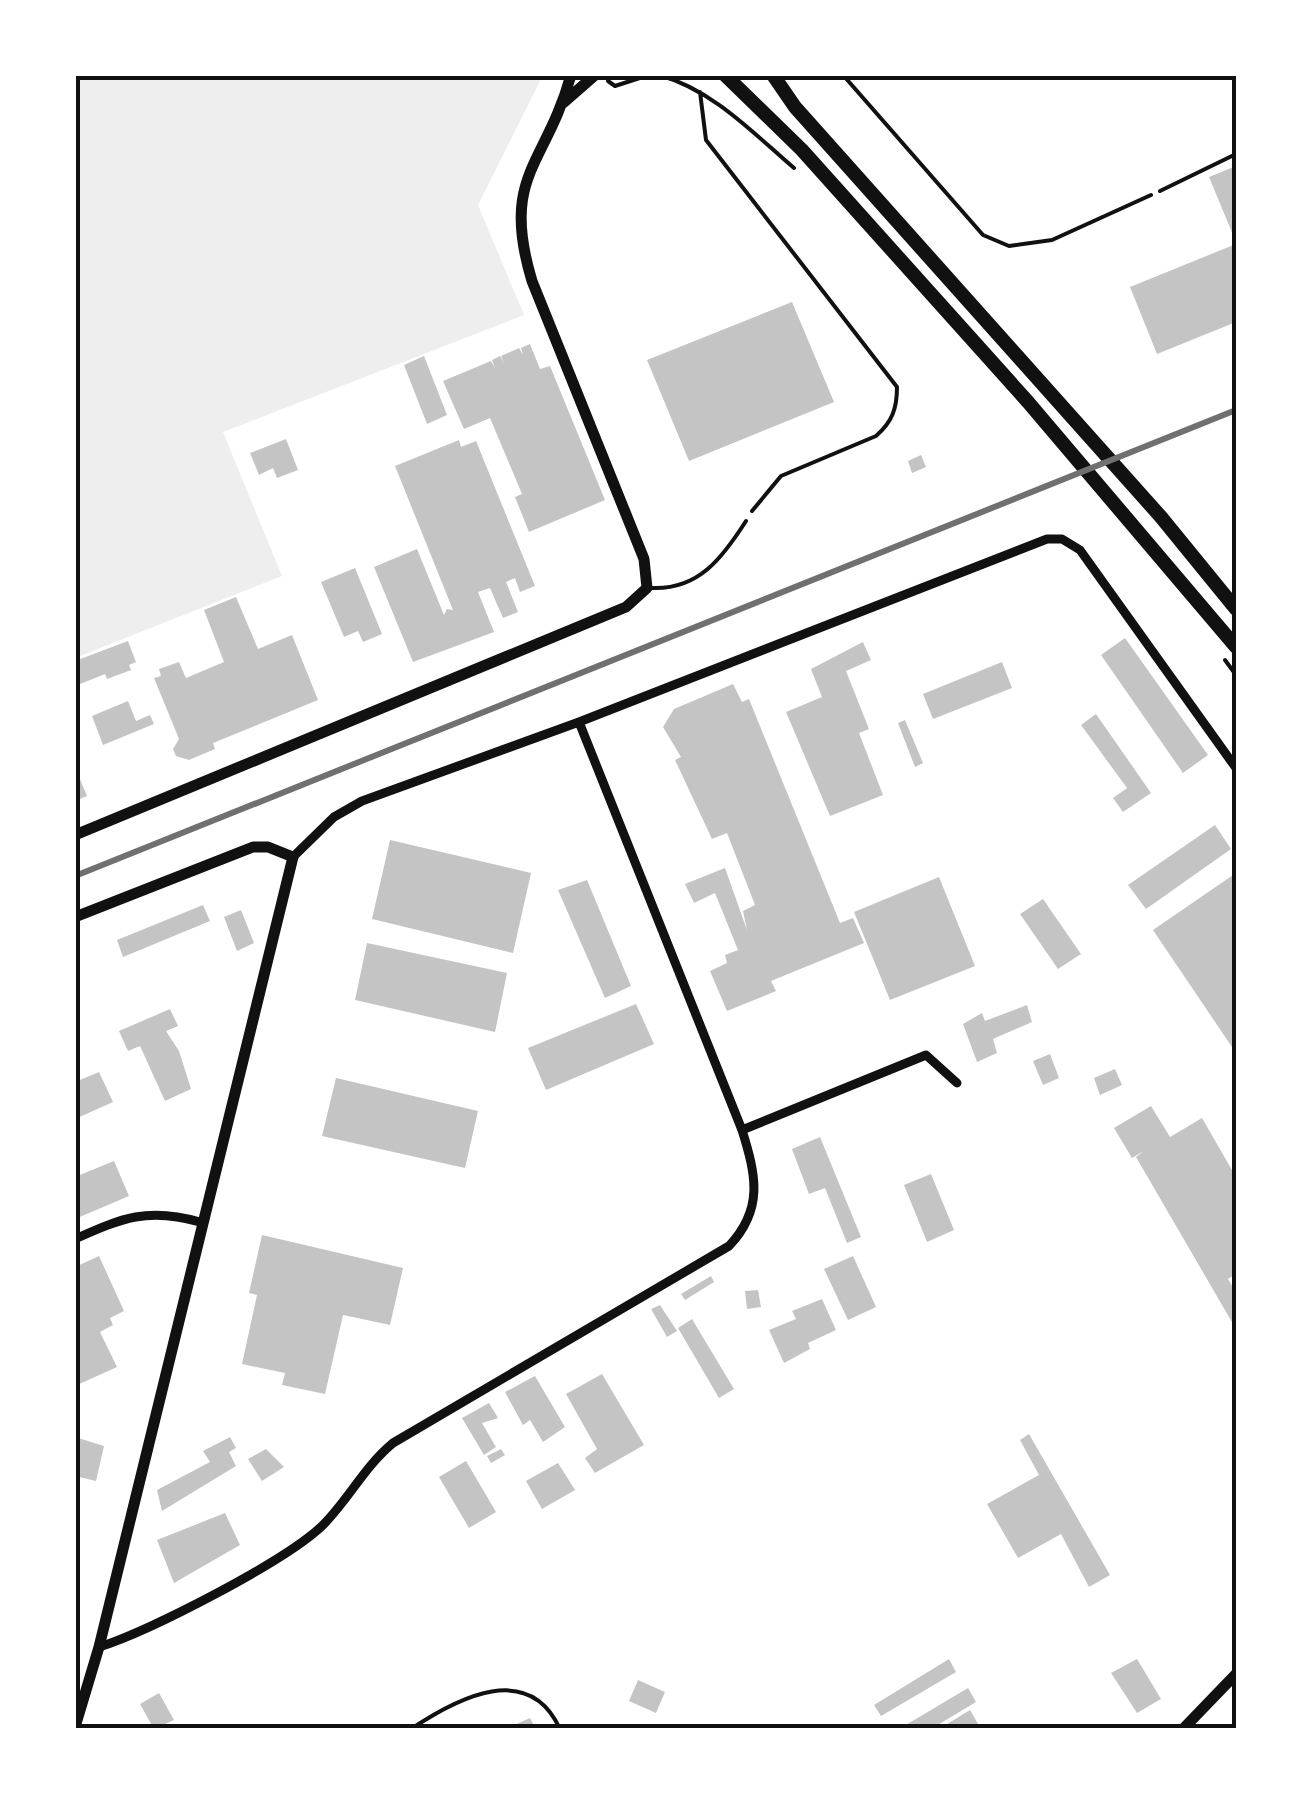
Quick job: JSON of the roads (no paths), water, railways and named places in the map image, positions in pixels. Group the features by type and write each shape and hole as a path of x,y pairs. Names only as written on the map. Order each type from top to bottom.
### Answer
{"main road":[{"path":"725,75 802,150 1028,402 1143,532 1236,647"},
{"path":"773,75 795,107 1161,518 1236,608"}],"street":[{"path":"75,834 626,607 647,588 644,559 532,281 519,238 522,188 564,103 571,75"},
{"path":"564,103 597,75"},
{"path":"75,1727 99,1647 292,857 334,817 362,800 579,722 1028,544 1062,539 1090,563 1236,768"},
{"path":"99,1647 132,1636 313,1535 360,1475 393,1443 729,1246 746,1228 756,1200 754,1169 742,1130 579,722"},
{"path":"75,917 254,847 268,846 292,857"},
{"path":"742,1130 926,1055 957,1084"},
{"path":"75,1240 127,1216 170,1214 200,1222"},
{"path":"1184,1729 1236,1674"}],"lane":[{"path":"1160,191 1236,154"},
{"path":"647,588 668,588 712,570 746,520"},
{"path":"412,1729 496,1688 528,1690 551,1710 560,1729"}],"railway":[{"path":"75,876 1236,410"}]}
